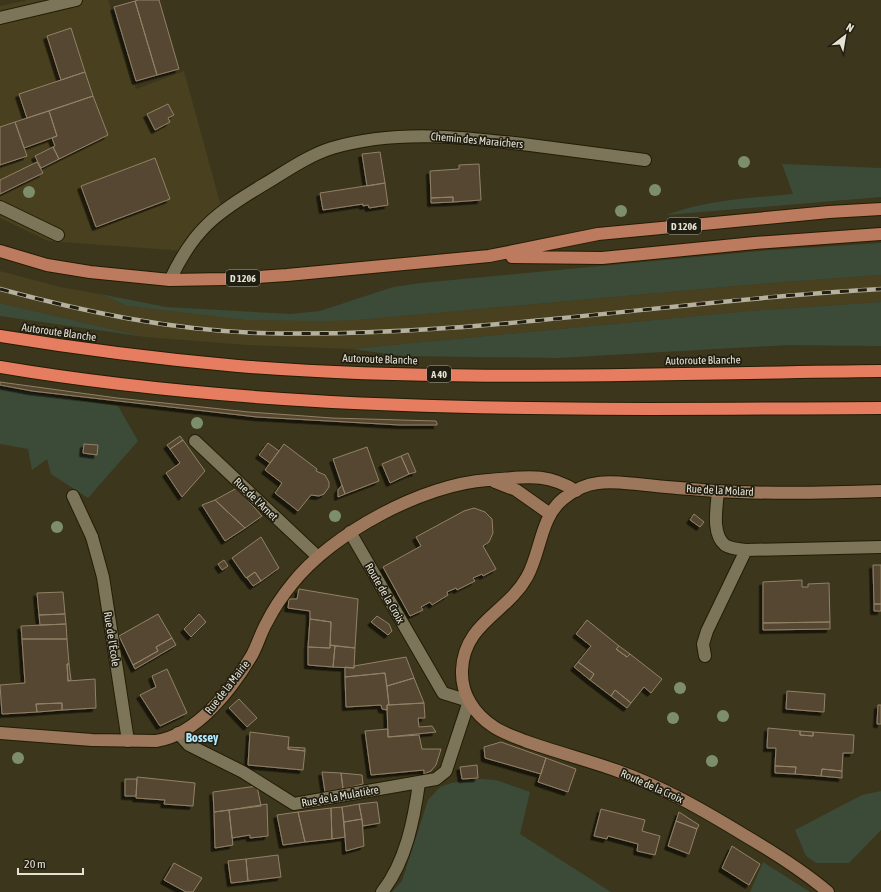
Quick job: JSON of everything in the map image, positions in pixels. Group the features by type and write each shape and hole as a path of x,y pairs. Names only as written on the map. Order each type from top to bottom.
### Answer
{"highway":[{"name":"Autoroute Blanche","path":"0,336 154,358 239,366 320,370 448,375 881,371"},
{"path":"0,367 117,385 219,395 318,401 600,409 881,408"}],"main road":[{"name":"D 1206","path":"0,251 47,265 90,272 170,280 287,275 489,256 598,234 829,212 881,209"},
{"name":"D 1206","path":"489,256 602,258 755,243 881,234"}],"street":[{"path":"0,18 76,0"},
{"name":"Chemin des Maraichers","path":"170,280 185,251 198,232 214,216 291,168 332,148 393,138 441,136 645,160"},
{"path":"0,207 58,235"},
{"name":"Rue de l'Arnet","path":"195,441 318,557"},
{"name":"Rue de la Mairie","path":"0,734 128,741 165,740 196,723 213,708 252,654 266,622 282,597 302,572 318,557 350,532 411,500 461,484 486,480 546,477 563,482 576,491"},
{"path":"486,480 498,482 516,490 550,514"},
{"name":"Rue de la Molard","path":"563,499 589,485 607,482 718,491 799,493 881,491"},
{"path":"718,491 716,526 725,544 746,550 881,547"},
{"name":"Rue de l'École","path":"73,496 92,537 103,577 128,741"},
{"name":"Route de la Croix","path":"563,499 550,514 536,559 522,586 506,604 480,624 468,645 462,669 463,685 469,701 477,712 496,728 546,748 618,771 662,789 696,806 790,863 828,892"},
{"name":"Route de la Croix","path":"350,532 443,693 469,701"},
{"path":"705,656 703,650 704,639 746,550"},
{"name":"Rue de la Mulatière","path":"178,733 190,745 243,772 294,804 436,779 446,771 469,701"},
{"path":"382,892 396,870 414,818 420,783"}],"shaded area":[{"path":"28,0 108,0 136,89 184,71 222,210 185,251 48,241 0,218 0,6"},
{"path":"0,271 60,287 100,294 127,306 245,320 358,320 770,283 881,275 881,302 750,311 351,349 247,345 145,337 0,303"}],"green space":[{"path":"782,164 881,168 881,197 666,215 713,203 745,198 793,194"},
{"path":"881,243 881,275 770,283 358,320 245,320 127,306 100,294 166,307 290,314 320,311 393,287 421,283 760,251"},
{"path":"881,302 881,346 788,345 558,358 404,356 351,349 750,311"},
{"path":"0,303 145,337 0,316"},
{"path":"0,388 118,406 138,441 88,498 51,474 47,459 32,470 28,449 0,444"},
{"path":"479,779 496,780 530,792 520,834 611,892 392,892 402,881 428,800 440,787 451,783"},
{"path":"881,791 881,830 849,863 816,863 806,856 795,830 862,795"},
{"path":"763,862 810,892 750,892"}],"building":[{"path":"159,0 179,69 157,75 135,1"},
{"path":"135,1 157,75 136,81 114,7"},
{"path":"71,28 85,72 61,80 47,36"},
{"path":"85,72 93,96 27,118 19,94"},
{"path":"93,96 108,135 59,159 53,147 55,146 52,138 57,136 49,111"},
{"path":"168,104 174,115 168,118 170,122 155,130 147,114"},
{"path":"49,111 57,136 24,148 15,122"},
{"path":"15,122 27,156 0,165 0,127"},
{"path":"53,147 59,159 41,168 35,156"},
{"path":"380,152 385,183 367,186 362,154"},
{"path":"155,158 170,199 96,227 81,186"},
{"path":"37,162 43,173 0,194 0,180"},
{"path":"479,164 481,200 453,202 453,197 431,198 430,171 459,169 459,165"},
{"path":"385,183 388,205 369,208 368,205 363,206 363,204 323,210 320,193"},
{"path":"453,197 453,202 431,203 431,198"},
{"path":"0,382 117,398 249,412 332,418 436,421 437,425 400,425 257,417 32,391 0,385"},
{"path":"180,436 183,440 170,449 167,445"},
{"path":"183,440 205,471 182,497 166,473 180,463 170,449"},
{"path":"268,443 279,451 270,463 259,455"},
{"path":"84,444 98,445 97,455 83,453"},
{"path":"284,444 317,469 316,471 325,475 329,482 329,487 324,494 319,496 311,495 298,511 275,493 282,483 265,470"},
{"path":"367,447 379,481 345,494 333,459"},
{"path":"408,453 416,472 409,474 401,456"},
{"path":"401,456 409,474 390,483 382,464"},
{"path":"342,485 345,494 338,497 338,490"},
{"path":"237,488 262,516 245,528 215,500"},
{"path":"215,500 245,528 225,541 202,505"},
{"path":"474,508 485,512 492,519 493,533 489,542 483,546 496,569 483,576 482,574 473,578 475,581 457,590 456,588 447,592 448,595 432,605 430,602 421,607 423,610 410,616 383,567 421,546 416,537 464,511"},
{"path":"694,514 704,522 700,527 690,520"},
{"path":"261,537 279,568 261,581 255,572 246,578 232,558"},
{"path":"224,560 228,566 222,570 218,564"},
{"path":"873,565 881,565 881,604 874,604"},
{"path":"255,572 261,581 253,586 247,578"},
{"path":"802,580 802,587 808,587 808,584 829,583 830,622 763,623 763,582"},
{"path":"299,589 358,599 355,648 330,645 331,622 310,619 310,611 288,608 289,599 297,599"},
{"path":"63,592 65,614 39,615 37,593"},
{"path":"874,604 881,604 881,611 874,611"},
{"path":"65,614 66,624 40,625 39,615"},
{"path":"158,614 172,638 156,647 158,651 133,665 119,636"},
{"path":"199,614 206,622 191,637 184,629"},
{"path":"377,616 389,624 392,631 388,635 371,622"},
{"path":"310,619 331,622 330,648 308,647"},
{"path":"587,620 619,646 616,649 627,657 630,654 662,679 651,693 644,687 631,703 615,690 611,696 590,680 594,674 578,662 591,646 576,634"},
{"path":"830,622 830,629 763,630 763,623"},
{"path":"66,624 67,639 22,639 21,626"},
{"path":"172,638 176,645 135,669 133,665 158,651 156,647"},
{"path":"22,639 67,639 69,664 67,664 68,681 95,679 96,708 62,710 62,703 36,704 37,712 2,714 0,685 25,683"},
{"path":"330,645 335,646 333,667 308,665 308,647 330,648"},
{"path":"335,646 355,648 354,668 333,667"},
{"path":"619,646 630,654 627,657 616,649"},
{"path":"406,657 414,678 387,686 385,673 345,677 345,667 354,668 354,666"},
{"path":"578,662 594,674 590,680 574,667"},
{"path":"67,664 69,664 71,680 68,681"},
{"path":"167,669 187,713 160,726 140,695 156,687 152,676"},
{"path":"385,673 389,705 387,705 387,710 382,709 381,705 346,707 345,677"},
{"path":"414,678 424,703 389,705 387,686"},
{"path":"615,690 631,703 627,708 611,696"},
{"path":"787,691 825,694 824,712 786,709"},
{"path":"239,699 257,718 247,727 229,708"},
{"path":"62,703 62,710 37,712 36,704"},
{"path":"424,703 425,718 418,718 419,727 432,726 436,732 388,737 387,705"},
{"path":"878,705 881,705 881,724 877,724"},
{"path":"768,728 800,731 800,735 813,736 813,732 854,735 853,753 843,753 842,771 822,769 821,776 795,774 796,767 775,766 776,748 767,748"},
{"path":"388,729 388,737 419,735 422,749 441,749 436,765 431,771 424,774 424,770 371,775 365,731"},
{"path":"800,731 813,732 813,736 800,735"},
{"path":"250,732 289,737 288,749 305,751 303,770 248,765"},
{"path":"501,742 546,758 541,774 485,758 484,747"},
{"path":"288,747 305,748 305,751 288,749"},
{"path":"546,758 576,769 568,792 538,782"},
{"path":"477,765 478,778 462,779 460,767"},
{"path":"775,766 796,767 795,774 775,773"},
{"path":"822,769 842,771 842,778 821,776"},
{"path":"322,772 341,773 343,789 325,792"},
{"path":"341,773 362,775 363,784 343,789"},
{"path":"137,777 195,783 193,806 164,804 165,800 136,798"},
{"path":"125,779 137,779 136,796 125,796"},
{"path":"257,786 261,806 214,812 213,792"},
{"path":"377,802 380,823 363,826 359,804"},
{"path":"267,804 268,836 250,838 250,835 232,838 229,810"},
{"path":"359,804 362,819 344,822 342,807"},
{"path":"342,807 345,837 332,839 331,808"},
{"path":"331,808 332,839 305,842 298,812"},
{"path":"601,809 645,820 642,831 660,836 655,855 637,851 638,844 608,836 607,839 594,836"},
{"path":"229,810 233,845 215,848 214,812"},
{"path":"298,812 305,842 283,845 277,815"},
{"path":"679,812 699,825 697,829 676,821"},
{"path":"362,819 364,846 346,851 344,822"},
{"path":"676,821 697,829 689,854 668,846"},
{"path":"732,846 760,864 749,885 722,868"},
{"path":"278,855 281,877 248,881 246,859"},
{"path":"246,859 248,881 231,883 228,861"},
{"path":"174,863 202,878 193,892 186,892 164,880"}],"railway":[{"path":"0,289 96,312 161,324 259,333 337,333 492,325 726,301 881,289"}],"district":[{"name":"Bossey","path":"202,737"}]}
